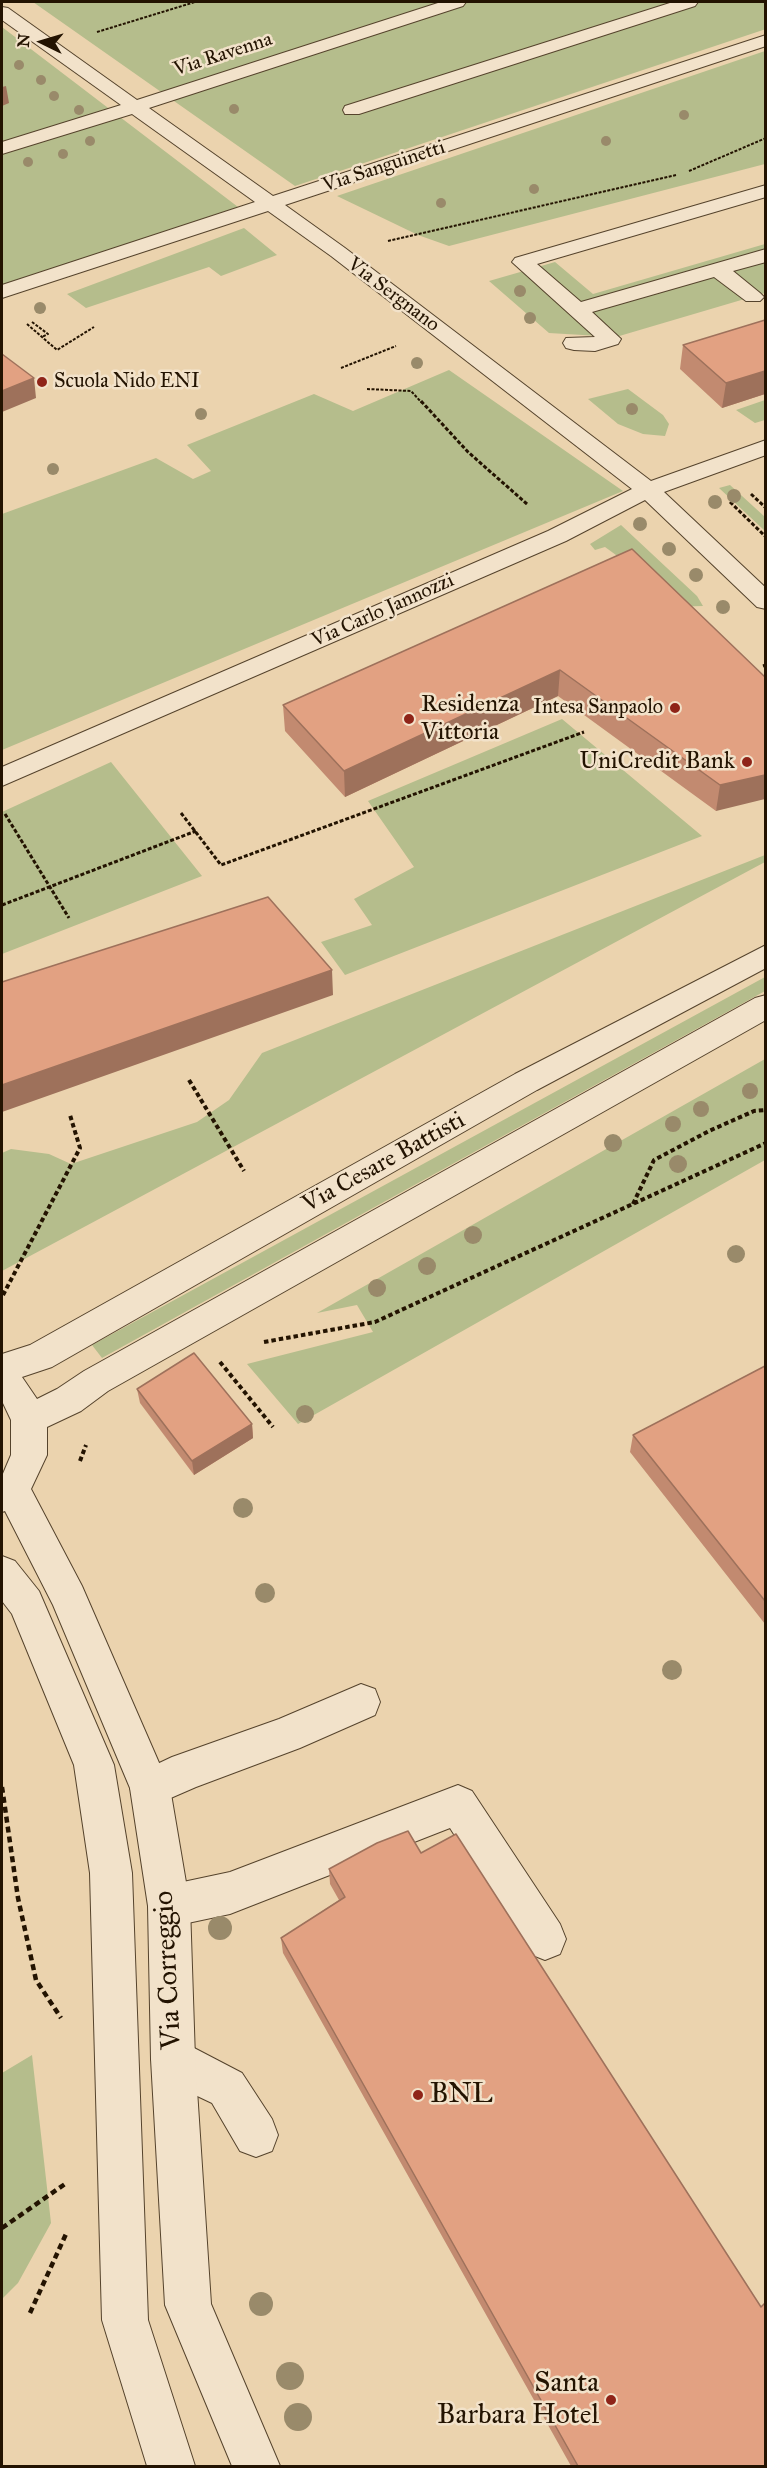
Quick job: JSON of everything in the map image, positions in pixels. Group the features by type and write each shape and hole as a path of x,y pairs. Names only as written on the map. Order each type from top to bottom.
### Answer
{"street":[{"name":"Via Ravenna","path":"2,148 457,2"},
{"path":"352,110 689,2"},
{"path":"619,7 638,17"},
{"name":"Via Sergnano","path":"2,12 388,290 648,490 765,602"},
{"path":"13,42 35,36"},
{"name":"Via Sanguinetti","path":"2,292 765,40"},
{"path":"591,347 610,339 522,262 765,191"},
{"path":"577,310 765,255"},
{"path":"717,269 753,297"},
{"path":"694,276 729,304"},
{"name":"Via Carlo Jannozzi","path":"2,777 556,536 648,490 697,470 765,447"},
{"name":"Via Cesare Battisti","path":"2,1368 40,1357 526,1082 765,955"},
{"name":"Via Cesare Battisti","path":"29,1419 69,1400 96,1381 765,1006"},
{"name":"Via Correggio","path":"2,1380 15,1392 29,1419 29,1455 7,1493 69,1598 150,1788 169,1905 173,2059 188,2305 256,2466"},
{"path":"2,1573 26,1603 94,1765 111,1873 125,2320 171,2466"},
{"path":"150,1788 186,1771 286,1735 361,1702"},
{"path":"169,1905 230,1893 458,1805 545,1939"},
{"path":"173,2059 187,2069 227,2088 256,2135"}],"path":[{"path":"89,34 195,2"},
{"path":"388,241 684,173 765,138"},
{"path":"24,322 57,350 94,327"},
{"path":"367,389 411,391 468,452 515,492 556,536"},
{"path":"726,498 765,537"},
{"path":"180,813 221,865 584,732"},
{"path":"2,809 69,918"},
{"path":"2,905 196,831"},
{"path":"189,1080 244,1171"},
{"path":"633,1204 654,1160 709,1131 754,1111 765,1110"},
{"path":"3,1295 80,1148 70,1115"},
{"path":"252,1344 375,1322 765,1143"},
{"path":"218,1360 273,1427"},
{"path":"2,1786 18,1898 36,1980 65,2025"},
{"path":"2,2228 68,2183"},
{"path":"30,2313 69,2229"}],"green space":[{"path":"33,2 765,2 766,29 295,186"},
{"path":"2,27 238,207 2,285"},
{"path":"765,51 765,164 449,246 418,235 337,196"},
{"path":"244,228 277,255 221,276 209,267 86,308 67,294"},
{"path":"765,244 765,293 616,337 549,333 489,281 555,262 593,294"},
{"path":"449,370 623,491 2,750 2,514 156,458 193,479 211,471 187,445 314,394 353,411"},
{"path":"628,389 663,415 669,424 665,436 643,434 618,424 588,399"},
{"path":"765,400 765,420 755,423 736,410"},
{"path":"730,485 765,517 765,531 719,488"},
{"path":"621,525 697,596 703,606 669,607 616,555 605,547 595,550 590,544"},
{"path":"562,719 702,836 345,975 321,942 372,925 354,899 414,867 368,801"},
{"path":"111,762 202,876 2,954 2,812"},
{"path":"765,855 765,862 2,1271 2,1153 11,1149 49,1154 71,1164 197,1122 229,1100 262,1053"},
{"path":"765,977 765,991 102,1358 92,1345"},
{"path":"765,1059 765,1160 298,1424 247,1364 373,1332 357,1305 317,1313"},
{"path":"32,2055 51,2223 18,2283 2,2299 2,2073"}],"building":[{"path":"765,320 765,371 726,383 683,345"},
{"path":"2,354 34,378 2,391"},
{"name":"Residenza Vittoria","path":"632,549 765,677 765,775 720,785 560,670 344,771 283,705"},
{"path":"268,897 332,970 2,1085 2,982"},
{"path":"194,1353 252,1424 192,1461 137,1389"},
{"path":"765,1366 765,1601 633,1435"},
{"path":"408,1831 421,1853 456,1834 761,2307 765,2303 765,2466 578,2466 281,1938 345,1897 329,1869 377,1843"}],"place":[{"name":"Scuola Nido ENI","path":"42,382"},
{"name":"Intesa Sanpaolo","path":"675,708"},
{"name":"Residenza Vittoria","path":"409,719"},
{"name":"UniCredit Bank","path":"747,762"},
{"name":"BNL","path":"418,2095"},
{"name":"Santa Barbara Hotel","path":"611,2400"}]}
